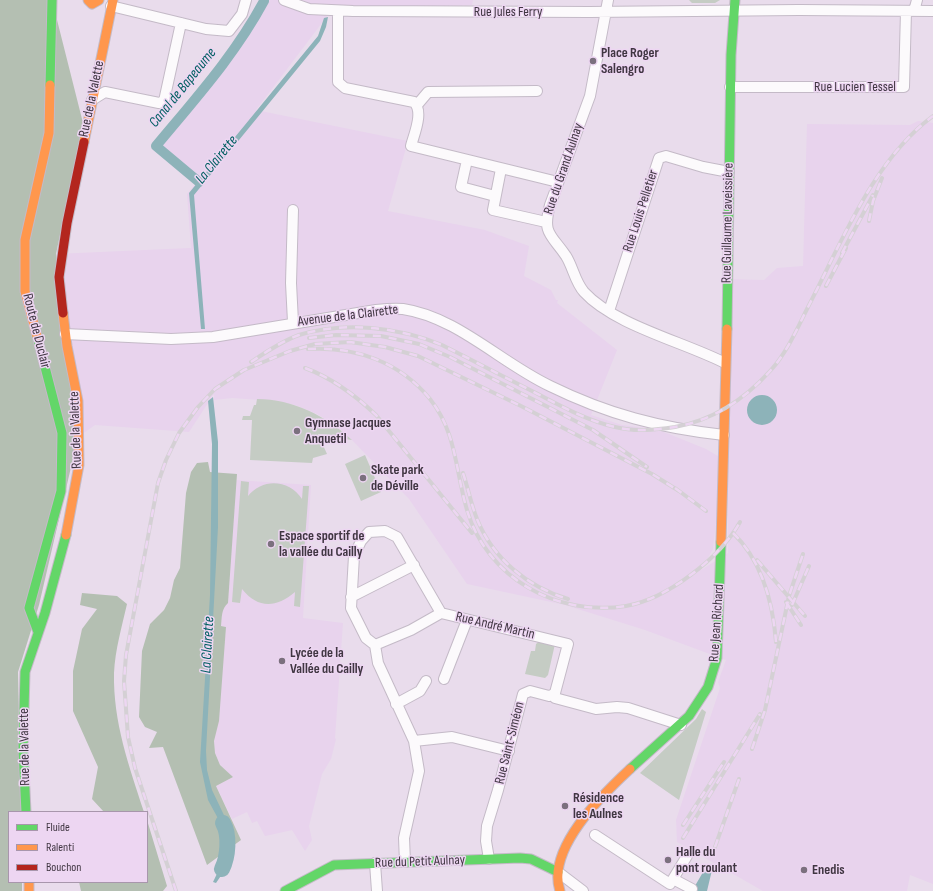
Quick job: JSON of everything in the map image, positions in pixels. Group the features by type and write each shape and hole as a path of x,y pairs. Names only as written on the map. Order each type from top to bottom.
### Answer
{"street":[{"name":"Route de Duclair","path":"38,632 28,608 61,491 62,433 25,291 24,240 49,133 52,0"},
{"path":"88,0 92,4 99,0"},
{"path":"112,3 206,29 229,31 242,14 246,0"},
{"name":"Rue Jules Ferry","path":"284,0 309,9 338,11 607,12 734,5 859,10 933,11"},
{"name":"Rue du Grand Aulnay","path":"608,0 607,12 590,96 558,182 546,222 550,235 573,268 582,289 609,311 624,320 725,363"},
{"path":"859,10 862,0"},
{"path":"910,11 917,0"},
{"name":"Rue de la Valette","path":"26,811 23,749 25,672 66,538 79,466 78,401 65,334 59,277 67,223 112,3"},
{"name":"Rue Guillaume Laveissière","path":"724,435 730,87 734,5"},
{"path":"338,11 337,79 340,85 408,99 417,105"},
{"name":"Rue Lucien Tessel","path":"730,87 904,87 910,11"},
{"path":"92,100 105,92 159,103 164,101 181,23"},
{"path":"537,92 428,92 417,105 418,113 411,146 558,182"},
{"name":"Rue Louis Pelletier","path":"609,311 659,158 666,156 703,167 729,172"},
{"path":"467,160 461,187 496,196"},
{"path":"501,169 493,210 546,222"},
{"path":"293,210 291,283 293,322"},
{"name":"Avenue de la Clairette","path":"65,334 171,340 213,337 293,322 376,310 402,309 429,316 451,326 549,386 597,407 669,428 724,435"},
{"name":"Rue Jean Richard","path":"558,872 559,863 564,851 602,795 681,725 702,698 710,682 717,658 722,547 724,435"},
{"path":"405,862 404,838 420,772 414,741 378,663 375,645 366,638 351,608 354,556 361,542 369,532 385,531 397,536 441,613"},
{"path":"351,597 414,565"},
{"name":"Rue André Martin","path":"375,645 411,630 441,613 512,629 568,644 555,693 552,695"},
{"path":"444,679 467,620"},
{"path":"396,704 420,691 426,681"},
{"name":"Rue Saint-Siméon","path":"490,859 486,841 487,826 509,751 523,694 530,691 549,696 552,695 555,698 596,709 618,707 628,708 681,725"},
{"path":"414,741 452,737 509,751"},
{"path":"595,835 670,884 687,856"},
{"name":"Rue du Petit Aulnay","path":"285,891 334,865 529,858 558,872"},
{"path":"375,863 377,891"},
{"path":"558,872 560,891"},
{"path":"558,872 582,891"},
{"path":"673,879 692,889"}],"shaded area":[{"path":"0,0 52,0 83,123 56,254 78,437 39,605 18,672 21,811 8,811 8,883 22,883 22,891 0,891"},
{"path":"262,0 473,0 472,5 331,11 256,110 408,141 388,211 485,230 529,246 524,276 551,290 556,300 558,300 557,303 617,350 591,415 622,425 654,429 669,434 706,449 723,459 713,549 701,570 728,553 727,279 764,280 777,268 803,266 807,124 910,125 918,121 933,123 933,884 910,875 907,891 763,891 677,842 676,820 720,688 718,682 726,660 645,630 565,605 467,584 409,499 338,427 317,414 295,405 274,401 232,398 214,400 214,394 189,432 95,425 78,437 56,254 191,248 187,194 198,181 156,146 222,67 251,24 264,1"},
{"path":"689,0 720,0 715,3 692,3"},
{"name":"Gymnase Jacques Anquetil","path":"257,399 283,402 308,410 331,423 352,440 334,437 332,435 318,434 327,454 313,458 312,463 250,460 252,420 242,420 243,416 250,416 254,405 256,405"},
{"name":"Skate park de Déville","path":"365,455 381,492 361,501 345,464"},
{"path":"208,462 210,472 237,474 228,603 223,611 221,626 226,627 219,721 214,741 215,753 220,765 233,777 216,786 241,840 207,865 163,747 149,748 157,732 145,727 139,717 142,651 150,624 164,610 170,598 174,580 180,568 186,493 191,472 197,463"},
{"name":"Lycée de la Vallée du Cailly","path":"236,480 311,485 303,618 343,623 336,739 331,759 322,774 309,826 312,840 305,851 292,830 265,836 257,821 252,823 247,812 232,819 216,786 232,777 220,765 215,753 214,741 226,627 221,626 223,608 228,603"},
{"name":"Espace sportif de la vallée du Cailly","path":"241,481 249,482 248,496 261,486 276,483 291,488 302,499 303,486 309,486 300,607 294,606 295,592 281,601 267,604 254,600 242,589 240,603 232,602"},
{"path":"82,593 117,596 127,604 116,656 114,691 123,744 144,811 103,811 92,799 98,767 73,711 73,671 82,629 97,609 80,605"},
{"path":"541,640 555,644 548,675 545,678 525,674 531,651 535,651 536,644"},
{"path":"702,709 706,712 679,800 640,773 696,719"},
{"path":"148,823 167,886 163,891 81,891 79,883 148,883"}],"water":[{"path":"328,17 326,27 320,41 194,195 205,329 201,329 189,193 318,36 324,18"},
{"path":"762,395 768,396 776,404 776,416 768,424 762,425 756,424 748,416 747,410 748,404 756,396"},
{"path":"213,397 218,442 218,527 206,751 207,770 212,790 232,832 229,849 231,861 216,883 213,882 225,857 227,835 208,800 200,762 210,595 212,444 208,401"},
{"path":"706,867 712,870 707,891 692,891"}],"waterway":[{"name":"Canal de Bapeaume","path":"199,182 156,146 200,94 227,58 253,21 264,1"},
{"name":"La Clairette","path":"222,869 226,858 227,846 227,834 223,823"}],"railway":[{"path":"251,362 286,340 299,335 335,328 353,327 390,330 442,345 562,407 604,424 630,430 652,430 689,424 703,419 728,407 751,390 777,363 791,340 846,231 876,179 912,134 933,116"},
{"path":"869,221 873,201 882,178"},
{"path":"842,253 873,195"},
{"path":"826,286 846,248"},
{"path":"309,338 336,335 381,336 419,344 450,357 593,430 647,467"},
{"path":"176,891 135,768 128,737 124,681 126,655 158,483 166,460 179,433 198,407 215,389 244,370 290,351 315,344 350,342 385,347 418,356 521,406 652,474 679,491"},
{"path":"308,349 343,350 375,359 391,366 418,386 430,399 439,412 445,425 454,452 467,510 477,534 491,555 508,573 528,588 551,598 575,605 600,608 626,606 642,602 675,586 706,563 731,536 740,522"},
{"path":"305,368 325,377 343,388 376,415 472,533"},
{"path":"463,473 477,519 492,547 502,559 526,579 553,594 568,599"},
{"path":"675,488 706,511"},
{"path":"733,533 752,556 759,570 769,598 776,642"},
{"path":"752,749 765,710 789,596 803,554"},
{"path":"757,560 805,616"},
{"path":"792,605 809,566"},
{"path":"786,602 801,625"},
{"path":"683,838 760,714"},
{"path":"683,825 724,762"},
{"path":"715,847 739,779"}],"traffic: fast":[{"path":"50,85 52,0"},
{"path":"727,329 731,55 735,0"},
{"path":"37,336 62,433 61,491 29,608 38,632"},
{"path":"26,811 23,749 25,672 45,613 66,535"},
{"path":"630,769 689,716 708,687 717,658 721,542"},
{"path":"285,891 334,865 520,858 531,859 558,872"}],"traffic: slow":[{"path":"88,0 92,4 99,0"},
{"path":"84,142 113,0"},
{"path":"37,336 25,291 25,240 49,133 50,85"},
{"path":"63,313 67,346 78,401 79,465 66,535"},
{"path":"721,542 727,329"},
{"path":"560,891 558,875 561,858 569,841 579,824 592,808 630,769"},
{"path":"29,883 29,891"}],"traffic: jam":[{"path":"63,313 59,277 67,223 84,142"}],"place":[{"name":"Place Roger Salengro","path":"593,61"},
{"name":"Gymnase Jacques Anquetil","path":"297,431"},
{"name":"Skate park de Déville","path":"363,478"},
{"name":"Espace sportif de la vallée du Cailly","path":"271,544"},
{"name":"Lycée de la Vallée du Cailly","path":"282,661"},
{"name":"Résidence les Aulnes","path":"565,806"},
{"name":"Halle du pont roulant","path":"668,860"},
{"name":"Enedis","path":"804,870"}]}
